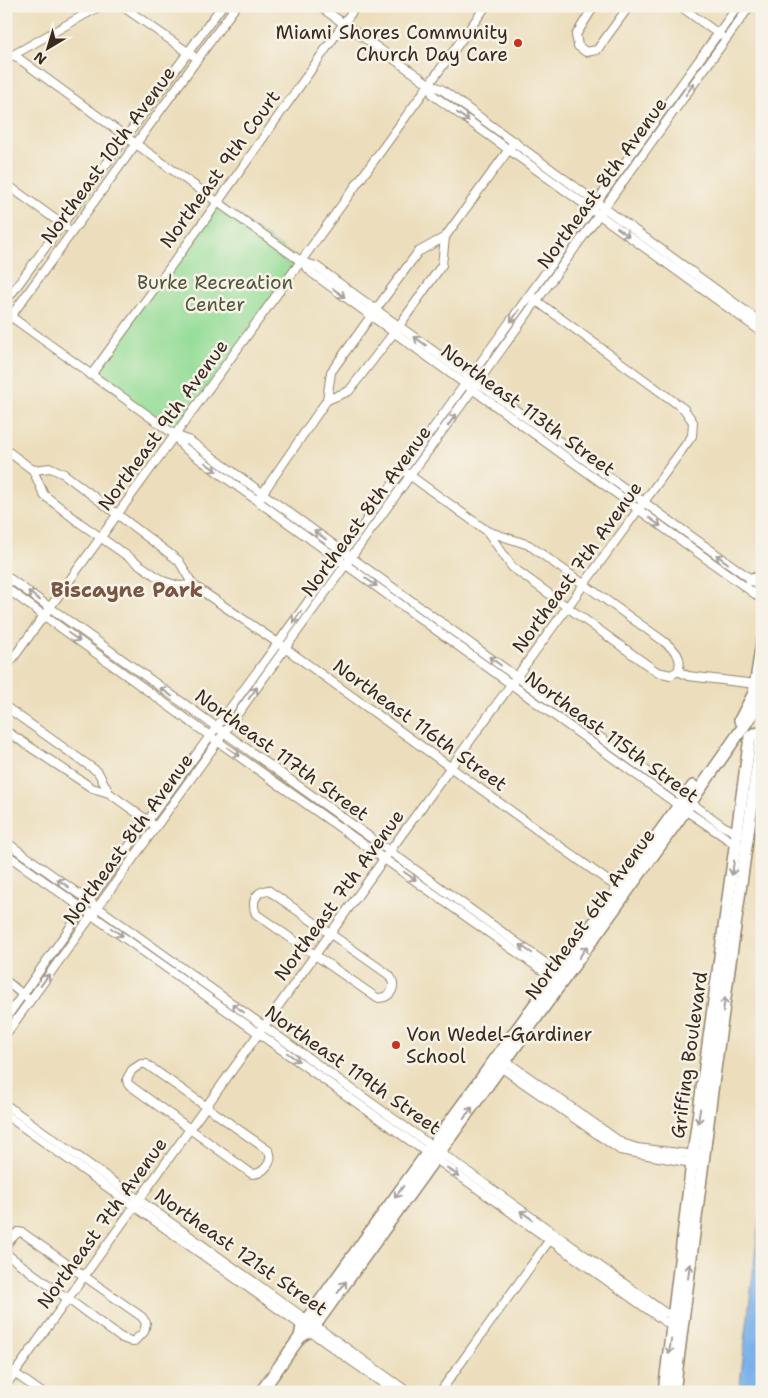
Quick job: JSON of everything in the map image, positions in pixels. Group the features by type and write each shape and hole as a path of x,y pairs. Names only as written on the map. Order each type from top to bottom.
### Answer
{"main road":[{"path":"756,701 756,684 762,642"},
{"name":"Northeast 6th Avenue","path":"261,1392 622,891 756,701"},
{"name":"Griffing Boulevard","path":"674,1392 678,1322 698,1160 741,841 762,733"},
{"name":"Griffing Boulevard","path":"664,1392 678,1322"}],"street":[{"path":"6,59 100,6"},
{"path":"122,6 198,58"},
{"name":"Northeast 10th Avenue","path":"6,301 222,6"},
{"name":"Northeast 10th Avenue","path":"8,318 236,6"},
{"path":"319,6 428,84 441,89 515,141 762,323"},
{"name":"Northeast 9th Court","path":"91,375 218,202 356,6"},
{"name":"Northeast 9th Avenue","path":"6,668 486,6"},
{"path":"594,6 576,35 578,46 586,52 597,50 629,6"},
{"path":"680,6 726,39"},
{"name":"Northeast 8th Avenue","path":"6,1018 24,995 88,901 149,822 738,6"},
{"name":"Northeast 8th Avenue","path":"6,1034 411,477 750,6"},
{"name":"Northeast 113th Street","path":"14,55 126,138 302,262 316,266 394,333 467,381"},
{"path":"428,84 433,95 591,210 759,330 762,330"},
{"path":"260,497 327,400 331,372 373,313 418,252 445,237 515,141"},
{"path":"6,184 72,231"},
{"path":"327,400 349,391 394,333 442,265 445,237"},
{"path":"530,296 537,301"},
{"name":"Northeast 7th Avenue","path":"6,1385 387,855 689,441 693,432 692,422 688,413 680,405 537,301"},
{"name":"Northeast 113th Street","path":"373,313 399,326 467,381 638,510 762,599"},
{"name":"Northeast 115th Street","path":"8,318 175,435 190,441 339,559 349,562 518,677 684,804"},
{"path":"505,329 512,335"},
{"name":"Northeast 113th Street","path":"475,387 756,579 762,587"},
{"name":"Northeast 116th Street","path":"6,450 33,470 44,495 163,581 180,586 193,585"},
{"name":"Northeast 116th Street","path":"33,470 51,468 64,474 179,561 193,585 286,648 622,891"},
{"path":"403,470 487,531 529,545 585,585 675,651 680,658 678,671"},
{"name":"Northeast 115th Street","path":"260,497 344,552 349,562 512,685 684,804 741,841"},
{"path":"487,531 512,567 657,672 671,675 678,671"},
{"name":"Northeast 117th Street","path":"6,576 387,855 559,978"},
{"name":"Northeast 117th Street","path":"6,588 210,736 387,855"},
{"path":"678,671 688,676 756,684"},
{"path":"6,707 98,772 109,793"},
{"path":"6,731 92,788 109,793 156,827"},
{"name":"Northeast 119th Street","path":"6,842 88,901 95,912"},
{"name":"Northeast 119th Street","path":"6,854 83,909 95,912 551,1238 678,1322"},
{"path":"263,891 273,892 332,933 389,975 394,981 394,989 390,994 384,998 377,998 315,956 256,914 253,906 254,898 263,891"},
{"path":"6,982 31,1000"},
{"path":"499,1061 622,1143 637,1148 698,1160"},
{"path":"146,1064 207,1105 269,1151 271,1159 267,1166 260,1172 252,1174 128,1084 127,1079 137,1065 146,1064"},
{"name":"Northeast 121st Street","path":"6,1105 137,1204 395,1392"},
{"name":"Northeast 121st Street","path":"6,1115 137,1204"},
{"path":"18,1232 23,1233 85,1275 142,1317 146,1323 144,1332 136,1342 130,1341 68,1300 9,1256 6,1249 14,1235 18,1232"},
{"path":"440,1392 551,1238"},
{"name":"Northeast 121st Street","path":"307,1328 408,1392"},
{"path":"6,1367 41,1392"}],"green space":[{"name":"Burke Recreation Center","path":"218,202 302,262 175,435 91,375"}],"water":[{"path":"762,1197 762,1392 739,1392"}],"place":[{"name":"Miami Shores Community Church Day Care","path":"518,43"},
{"name":"Von Wedel-Gardiner School","path":"396,1045"}],"district":[{"name":"Biscayne Park","path":"127,590"}]}
